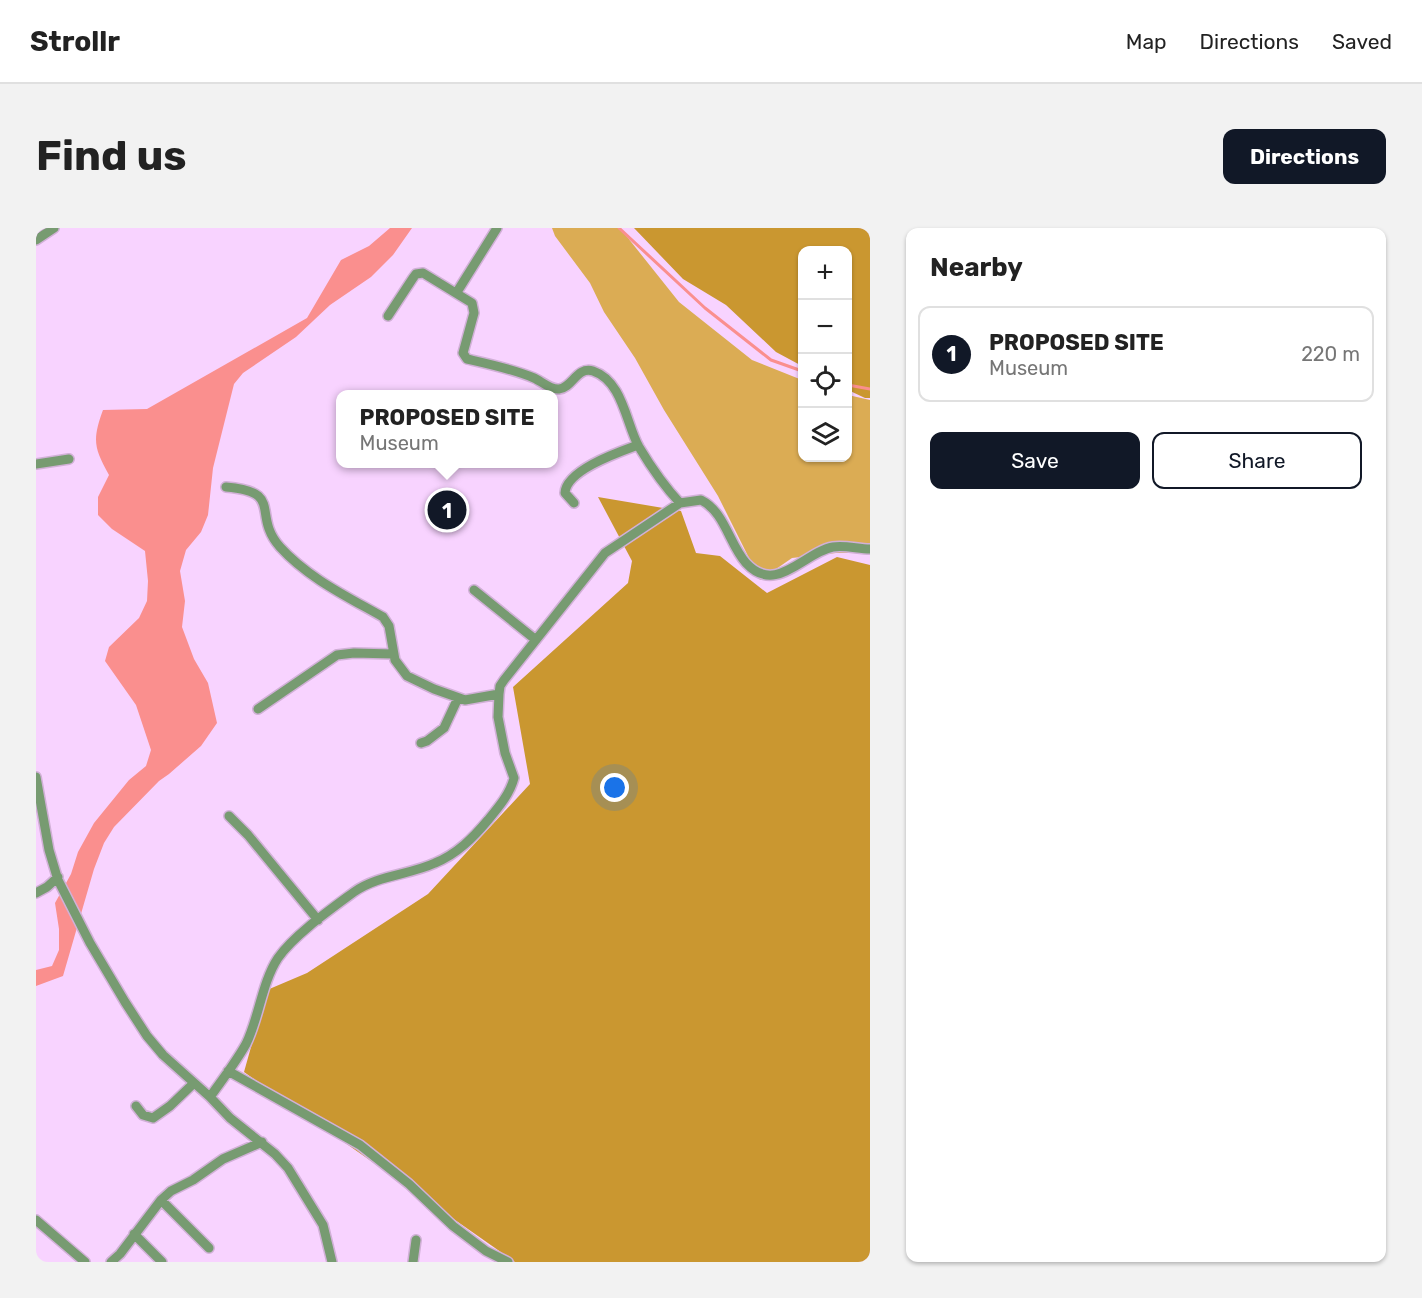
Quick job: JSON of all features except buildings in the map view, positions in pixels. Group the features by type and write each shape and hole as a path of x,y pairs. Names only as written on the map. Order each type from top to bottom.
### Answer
{"street":[{"path":"36,240 54,228"},
{"path":"457,292 497,228"},
{"path":"388,316 412,278 419,272 457,292 472,303 474,313 464,356 467,359 527,375 555,389 565,387 587,370 595,371 617,392 638,445 667,489 680,503"},
{"path":"574,503 565,493 567,484 596,462 638,445"},
{"path":"36,464 69,459"},
{"path":"226,487 246,489 256,494 265,504 266,525 272,538 282,550 321,580 384,617 389,626 395,660 407,676 458,698 469,700 499,694"},
{"path":"210,1097 246,1044 279,956 318,920 368,884 449,857 463,847 496,811 510,790 514,778 501,736 498,717 499,694 504,680 605,553 680,503 701,500 714,508 744,560 760,573 771,575 783,573 831,547 870,549"},
{"path":"474,590 536,640"},
{"path":"258,709 337,655 393,654"},
{"path":"421,743 444,728 458,698"},
{"path":"36,777 49,850 58,878 90,943 147,1036 163,1055 230,1118 262,1142 288,1168 323,1225 332,1262"},
{"path":"229,816 248,835 318,920"},
{"path":"36,893 58,878"},
{"path":"228,1071 360,1145 409,1185 453,1226 486,1251 508,1262"},
{"path":"136,1106 144,1116 153,1118 170,1106 194,1083"},
{"path":"111,1262 120,1254 161,1200 171,1191 193,1180 224,1159 262,1142"},
{"path":"161,1200 209,1248"},
{"path":"36,1220 85,1262"},
{"path":"134,1234 162,1262"},
{"path":"413,1262 416,1240"}],"shaded area":[{"path":"390,228 412,228 393,255 371,277 330,305 296,337 243,373 234,384 213,468 208,515 201,532 186,550 180,571 185,601 182,627 194,659 208,683 217,723 201,746 159,781 114,827 104,843 94,869 63,976 36,986 36,970 52,966 59,950 55,903 71,874 78,852 94,823 129,780 146,766 151,750 136,705 105,661 109,647 139,618 147,601 148,581 145,551 112,529 98,515 98,497 109,475 96,444 97,429 103,410 147,409 307,318 341,260 369,246"},
{"path":"552,228 620,228 679,302 752,360 798,378 798,462 852,462 852,396 870,400 870,553 836,553 792,558 760,580 718,496 664,410 635,358 604,312 590,283 555,236"},
{"path":"634,228 870,228 870,398 852,392 852,246 798,246 798,364 776,352 726,305 683,279"},
{"path":"598,497 681,511 696,553 720,556 767,593 837,557 870,565 870,1262 515,1262 244,1072 267,990 307,973 428,894 530,784 513,687 628,583 632,561"}],"waterway":[{"path":"619,228 705,308 771,360 798,370"},
{"path":"852,386 870,389"}],"place":[{"name":"PROPOSED SITE","path":"447,510"}]}
